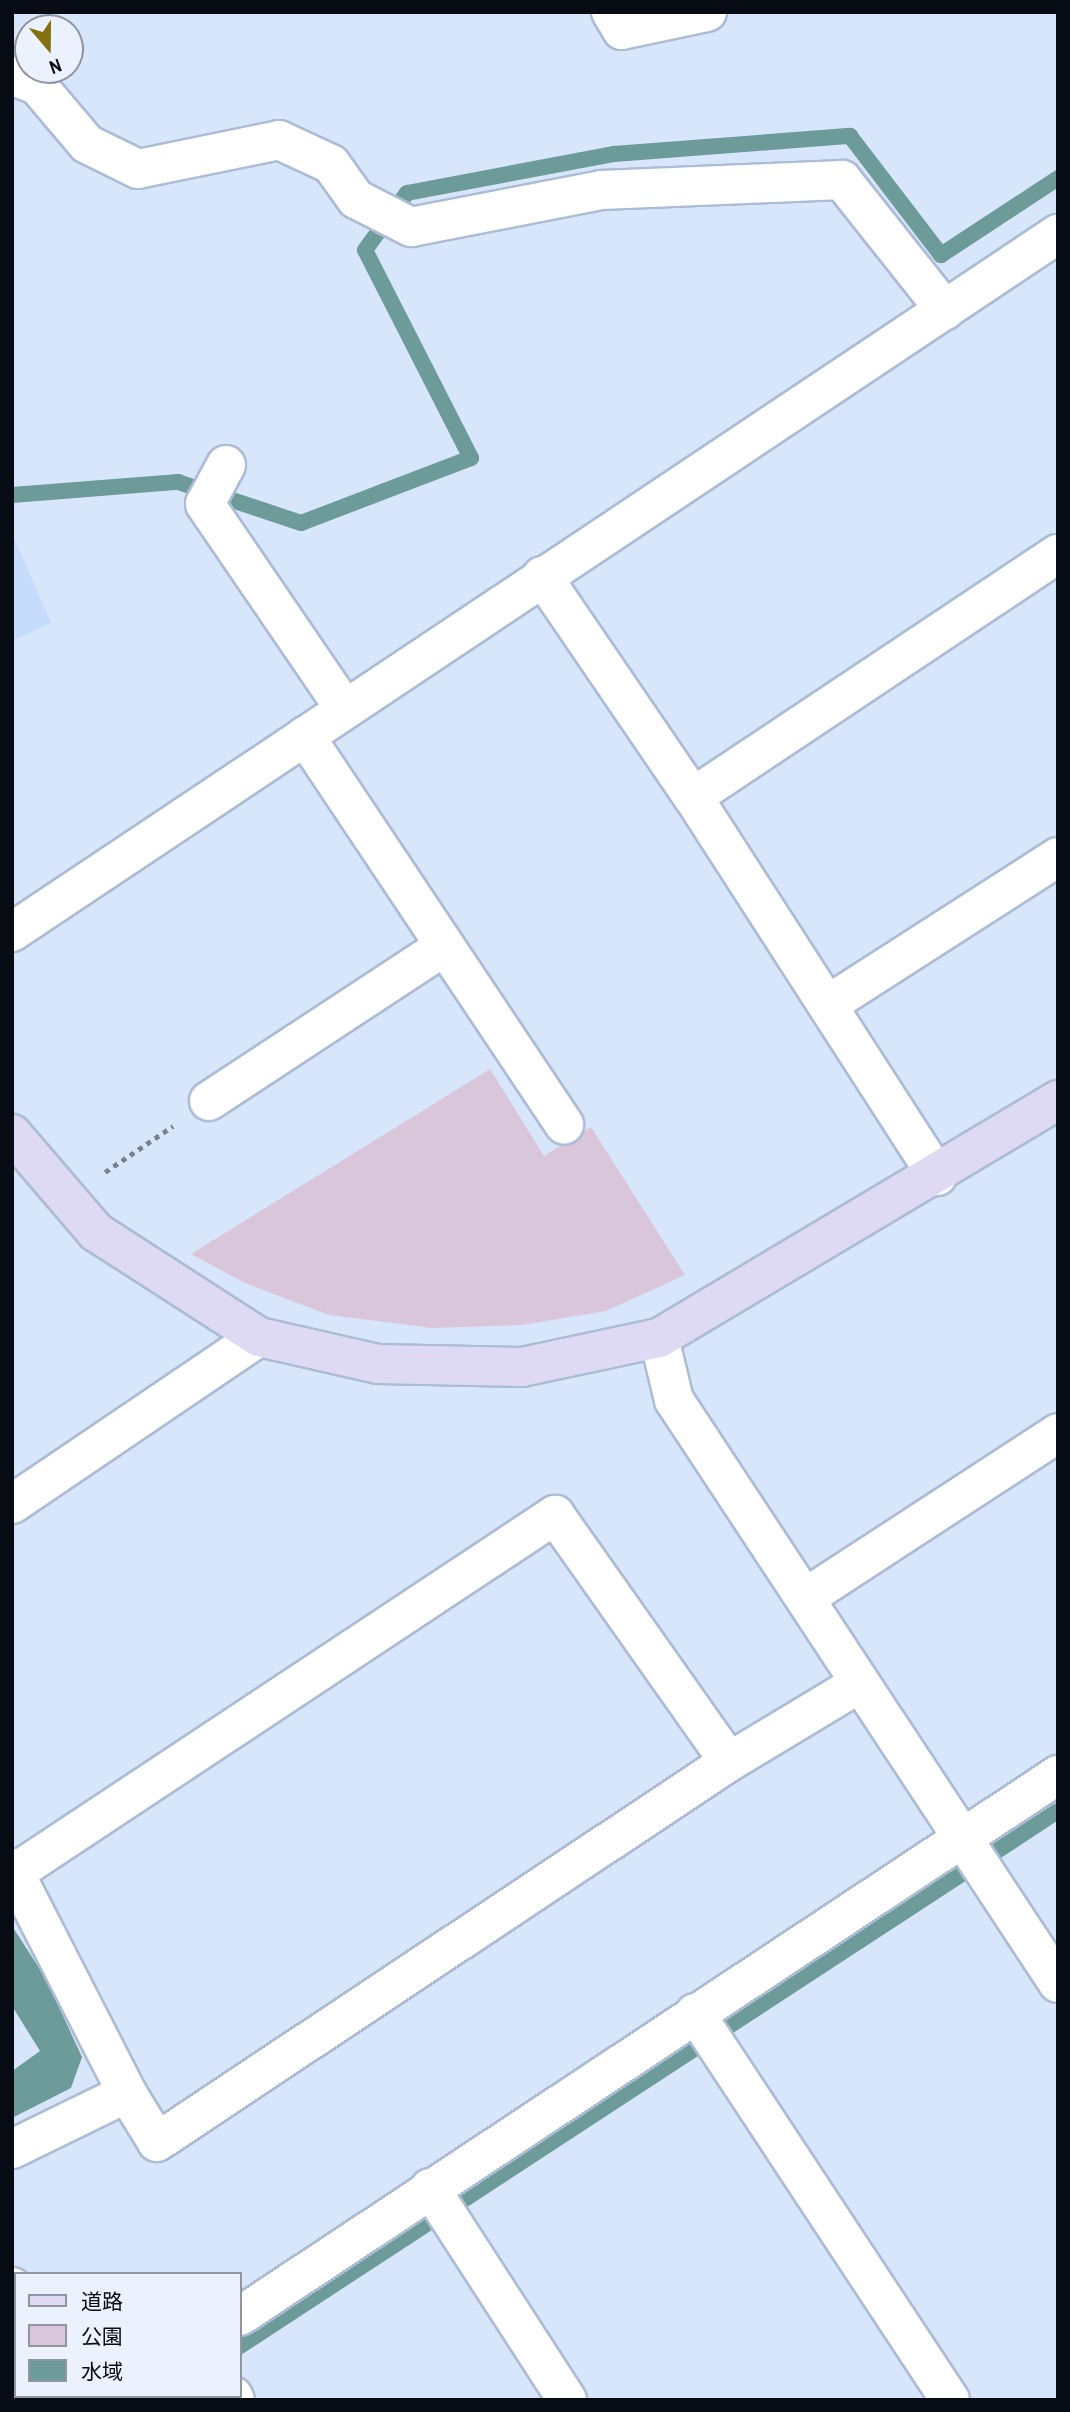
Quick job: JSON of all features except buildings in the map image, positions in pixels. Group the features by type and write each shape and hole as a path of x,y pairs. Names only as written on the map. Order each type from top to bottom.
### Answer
{"street":[{"path":"611,12 622,30 707,12"},
{"path":"12,76 37,85 87,144 138,169 279,140 331,164 356,200 411,227 602,190 842,180 944,310"},
{"path":"12,932 1058,234"},
{"path":"226,465 205,504 345,709"},
{"path":"693,797 1058,554"},
{"path":"542,576 693,797 829,1004 937,1176"},
{"path":"305,736 564,1124"},
{"path":"829,1004 1058,857"},
{"path":"209,1101 445,946"},
{"path":"12,1134 96,1232 259,1337 378,1364 522,1367 659,1338 937,1176 1058,1100"},
{"path":"12,1504 259,1337"},
{"path":"659,1338 674,1400 1058,1983"},
{"path":"805,1598 1058,1433"},
{"path":"729,1762 555,1515 14,1870 127,2094 157,2142 729,1762 860,1683"},
{"path":"242,2315 441,2205 706,2030 972,1853 1058,1775"},
{"path":"706,2030 950,2400"},
{"path":"12,2149 127,2094"},
{"path":"441,2205 567,2400"}],"path":[{"path":"98,1177 209,1101"}],"shaded area":[{"path":"12,533 51,623 12,641"}],"green space":[{"path":"490,1069 544,1156 591,1127 685,1275 606,1311 522,1325 432,1328 329,1315 245,1283 191,1254"}],"water":[{"path":"12,1926 45,1977 82,2057 71,2088 12,2118 12,2071 40,2051 12,2006"}],"waterway":[{"path":"12,495 178,482 301,523 471,458 365,250 407,193 614,154 850,136 941,255 1058,178"},
{"path":"242,2345 1058,1811"}]}
